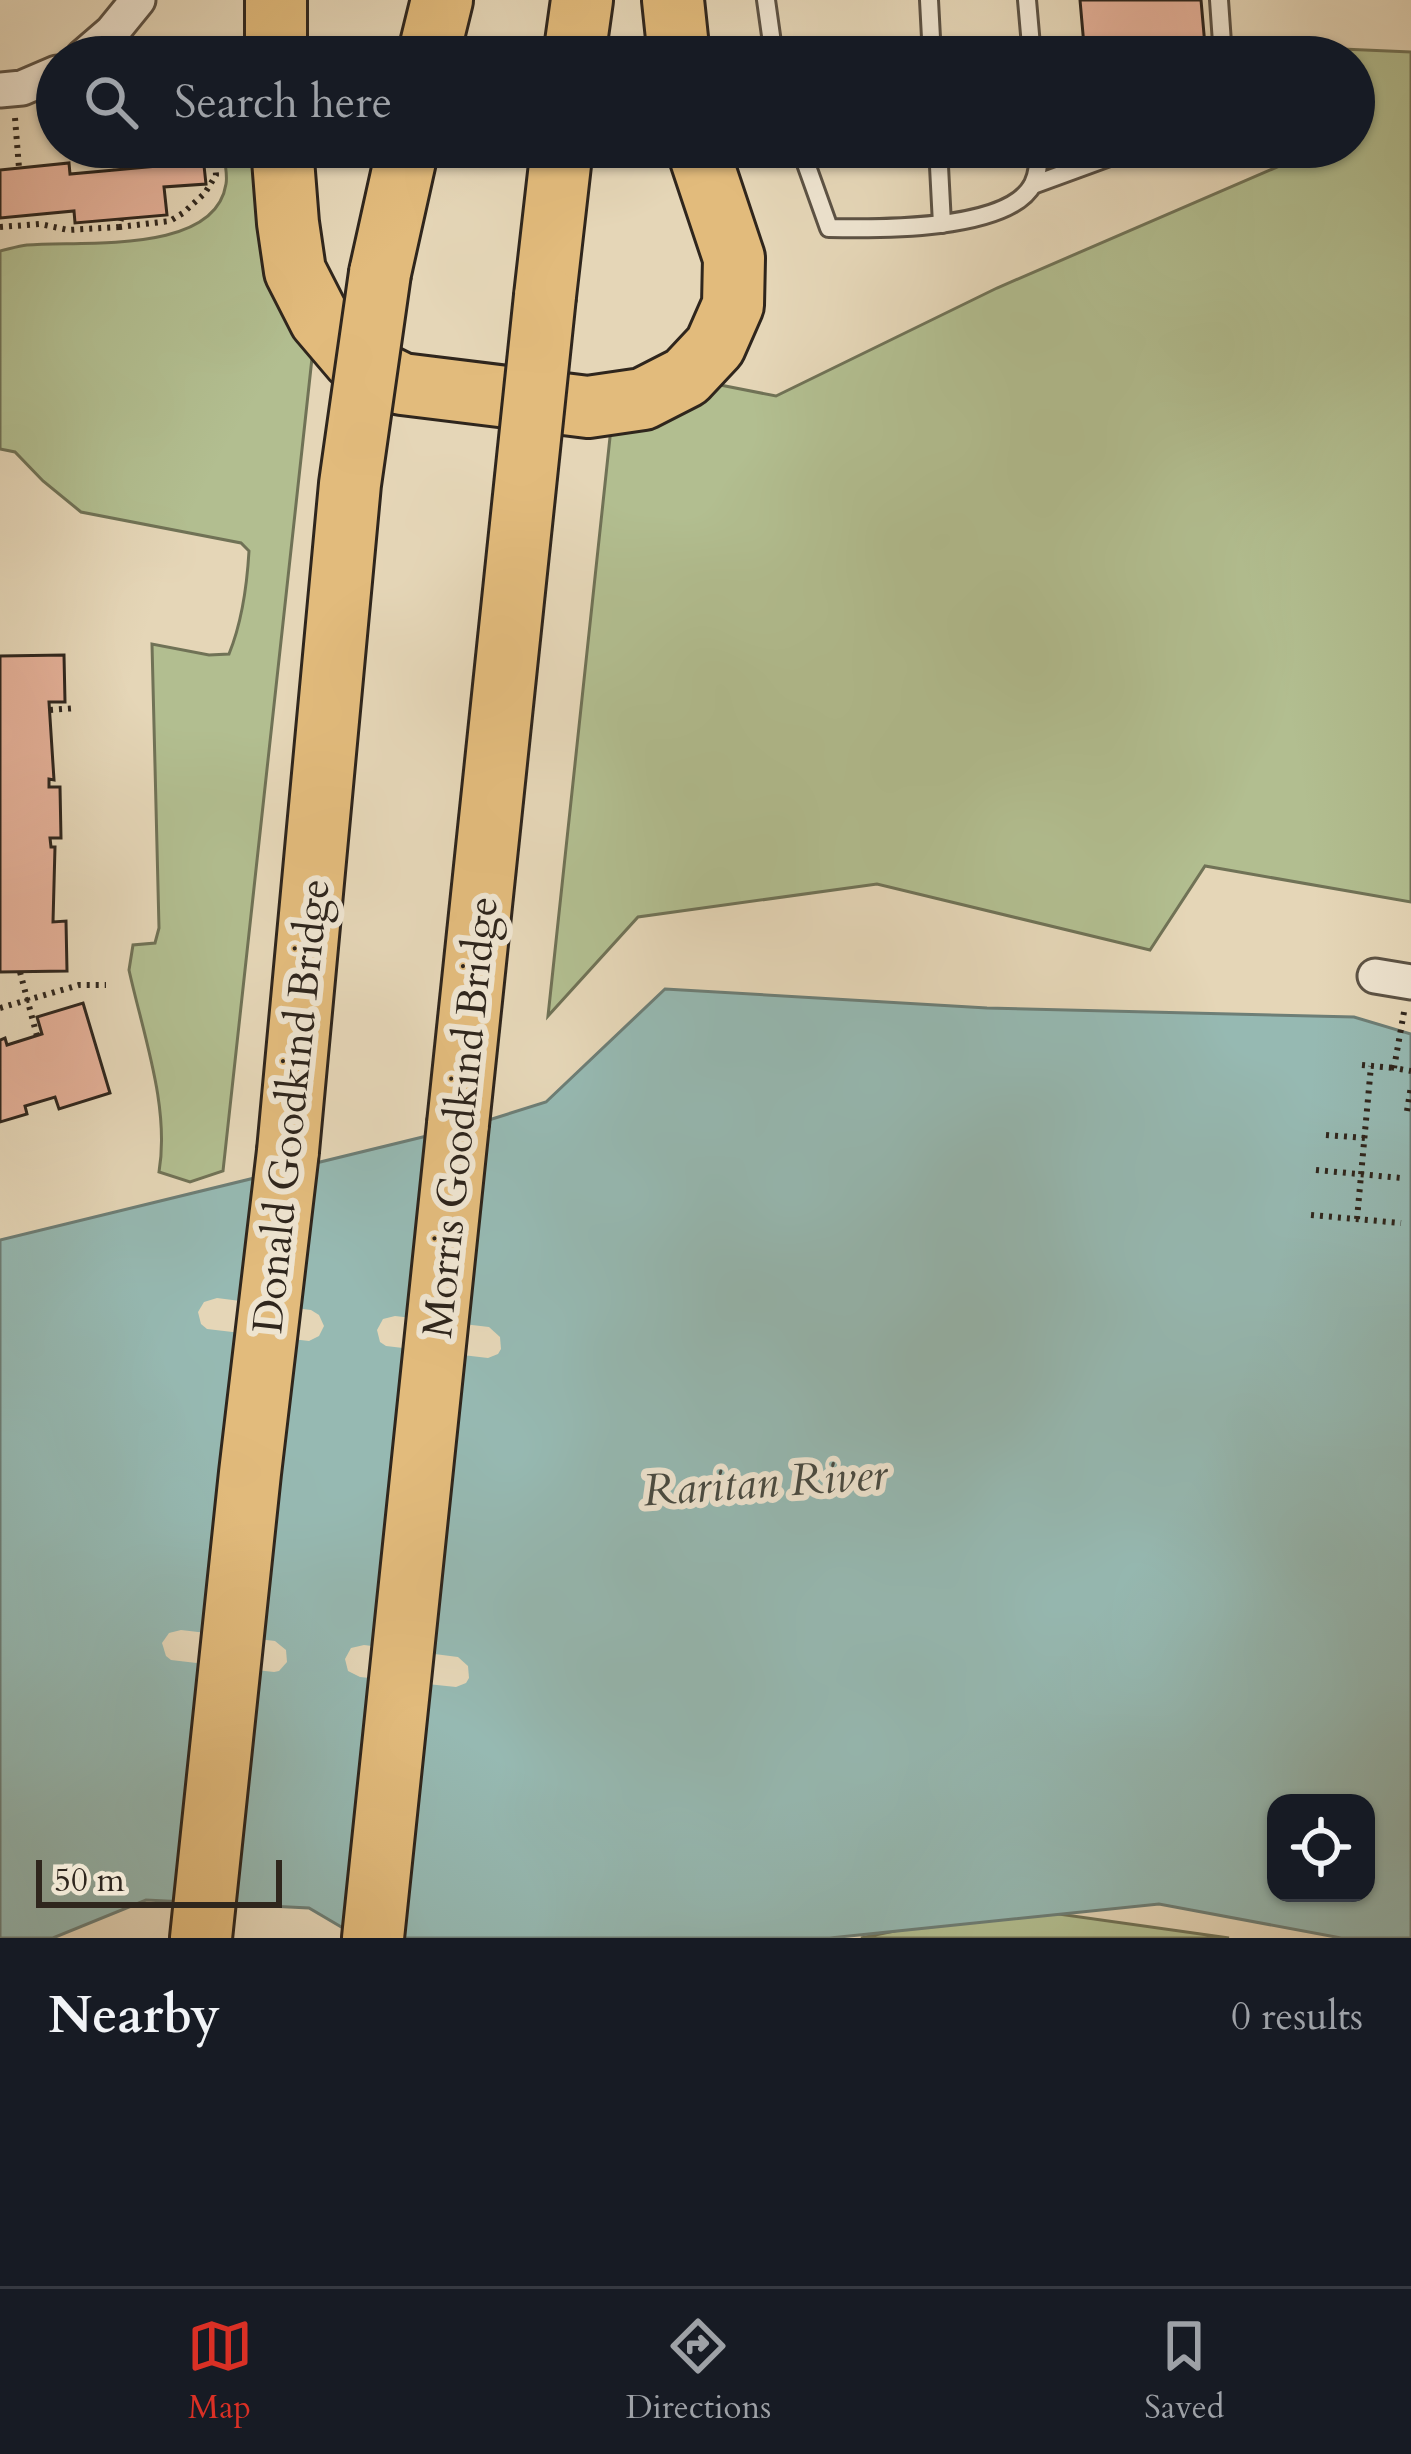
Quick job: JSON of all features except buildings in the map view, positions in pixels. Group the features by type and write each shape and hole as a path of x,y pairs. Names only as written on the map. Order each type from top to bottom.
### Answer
{"highway":[{"path":"433,36 442,0"},
{"path":"577,36 582,0"},
{"path":"673,0 677,36"},
{"path":"284,168 295,271 320,320 354,360 402,384 588,407 643,400 686,377 715,346 733,305 734,258 704,168"},
{"name":"Donald Goodkind Bridge","path":"201,1938 288,1151 350,484 380,273 403,168"},
{"name":"Morris Goodkind Bridge","path":"373,1938 559,168"}],"street":[{"path":"107,36 138,0"},
{"path":"7,104 22,88 36,82"},
{"path":"1375,976 1408,994"}],"lane":[{"path":"766,0 771,36"},
{"path":"929,0 931,36"},
{"path":"1027,0 1030,36"},
{"path":"1219,0 1222,36"},
{"path":"808,168 829,228 876,230 942,224 1010,207 1033,185 1080,168"},
{"path":"939,168 942,224"},
{"path":"1033,185 1036,168"}],"path":[{"path":"7,104 19,168"},
{"path":"0,227 40,224 68,230 170,221 205,193 216,176 214,168"},
{"path":"50,710 76,708"},
{"path":"20,972 37,1036"},
{"path":"0,1008 80,986 106,985"},
{"path":"1394,1068 1408,994"},
{"path":"1357,1220 1366,1066 1411,1071"},
{"path":"1407,1111 1411,1086"},
{"path":"1326,1135 1364,1138"},
{"path":"1316,1170 1402,1178"},
{"path":"1311,1215 1400,1223"}],"green space":[{"path":"1375,50 1411,52 1411,902 1205,866 1150,950 877,884 638,917 548,1016 614,400 695,380 776,396 997,288 1275,168 1375,168"},
{"path":"268,168 313,349 223,1171 190,1182 159,1172 158,1096 129,970 133,945 155,943 159,928 152,644 229,654 243,604 249,551 241,543 81,512 15,452 0,449 0,251 172,234 198,223 216,207 226,184 226,170"},
{"path":"1009,1907 1229,1938 861,1938"}],"water":[{"name":"Raritan River","path":"665,989 987,1008 1354,1017 1411,1034 1411,1938 1341,1938 1159,1904 830,1938 360,1938 309,1908 146,1900 53,1938 0,1938 0,1240 476,1124 546,1102"}],"pier":[{"path":"217,1298 311,1310 324,1326 309,1341 207,1329 198,1312 204,1302"},
{"path":"395,1316 489,1327 500,1337 501,1349 488,1358 386,1346 377,1330 383,1319"},
{"path":"181,1630 275,1641 286,1650 287,1662 274,1672 171,1660 162,1643 169,1633"},
{"path":"364,1645 458,1657 468,1666 469,1678 456,1687 360,1677 348,1671 345,1659 351,1648"}]}
